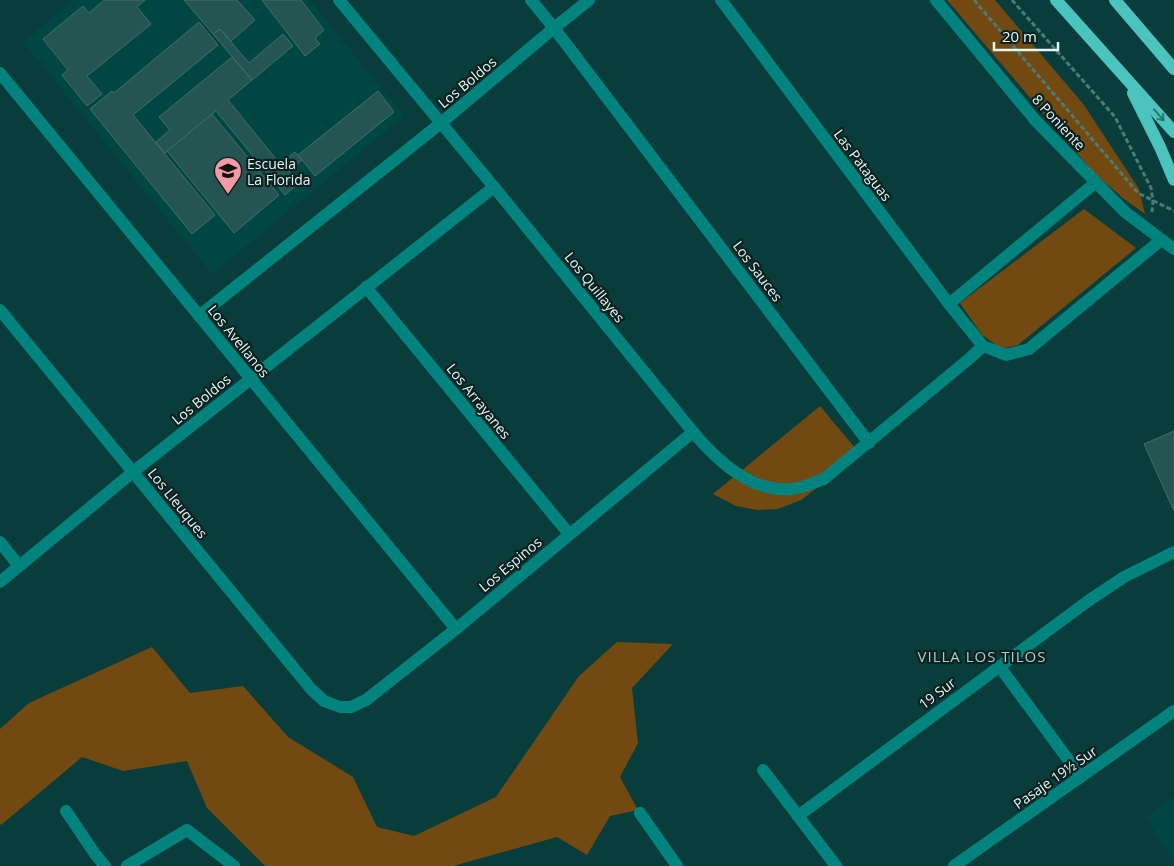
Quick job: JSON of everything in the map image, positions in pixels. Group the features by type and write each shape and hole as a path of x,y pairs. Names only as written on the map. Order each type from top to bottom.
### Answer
{"main road":[{"path":"1056,0 1174,132"},
{"path":"1115,0 1174,69"},
{"path":"1124,75 1160,147 1174,180"}],"street":[{"name":"Los Quillayes","path":"339,0 705,447 724,464 736,473 759,484 781,489 801,487 824,479 868,442"},
{"name":"Los Sauces","path":"532,0 868,442"},
{"name":"Los Boldos","path":"199,316 441,123 589,0"},
{"name":"Las Pataguas","path":"721,0 949,304 983,346"},
{"name":"8 Poniente","path":"936,0 1036,122 1125,212 1174,249"},
{"name":"Los Avellanos","path":"0,73 456,629"},
{"path":"949,304 1095,183"},
{"name":"Los Boldos","path":"0,582 250,378 494,187"},
{"path":"868,442 983,346 1006,355 1028,349 1161,240"},
{"name":"Los Arrayanes","path":"366,288 569,534"},
{"name":"Los Lleuques","path":"0,310 312,689 324,701 340,707"},
{"name":"Los Espinos","path":"340,707 351,707 366,700 456,629 693,432"},
{"path":"0,542 19,566"},
{"name":"19 Sur","path":"798,816 1106,589 1145,566 1174,552"},
{"path":"999,666 1081,778"},
{"name":"Pasaje 19½ Sur","path":"954,866 1174,711"},
{"path":"764,770 836,866"},
{"path":"66,811 105,866"},
{"path":"640,813 677,866"},
{"path":"127,866 187,830 234,866"}],"path":[{"path":"974,0 1138,193 1174,211"},
{"path":"1012,0 1115,117 1151,188 1153,201 1152,216"}],"shaded area":[{"name":"Escuela La Florida","path":"74,0 310,0 404,116 212,274 23,42"},
{"path":"947,0 995,0 1084,105 1139,189 1145,214 1094,173"},
{"path":"1084,209 1136,248 1018,345 1002,349 982,335 960,303"},
{"path":"820,406 861,455 801,500 778,509 757,510 736,506 713,494"},
{"path":"617,642 673,644 632,688 638,743 620,777 638,810 610,816 587,855 557,837 453,866 265,866 207,808 187,761 123,771 82,757 0,824 0,729 29,703 152,647 190,693 243,686 288,737 353,777 377,827 414,836 496,797 579,676"},
{"path":"1174,797 1174,862 1146,817"}],"building":[{"path":"104,0 145,0 137,7 151,24 87,76 102,94 87,106 62,75 68,70 43,39 83,6 89,13"},
{"path":"184,0 237,0 255,20 231,41 220,29 213,34"},
{"path":"262,0 301,0 324,30 315,38 320,44 305,56"},
{"path":"199,22 218,45 133,115 215,215 192,234 90,109 112,91 114,93"},
{"path":"220,29 249,63 283,34 293,46 252,80 213,34"},
{"path":"232,57 252,80 228,100 280,164 295,152 302,160 289,171 298,184 285,195 216,111 165,153 156,142 170,130 159,117"},
{"path":"378,91 394,112 315,176 298,155"},
{"path":"212,114 279,195 234,233 167,151"},
{"path":"1174,431 1174,511 1144,444"}],"place":[{"name":"Escuela La Florida","path":"228,195"}],"district":[{"name":"VILLA LOS TILOS","path":"982,656"}]}
